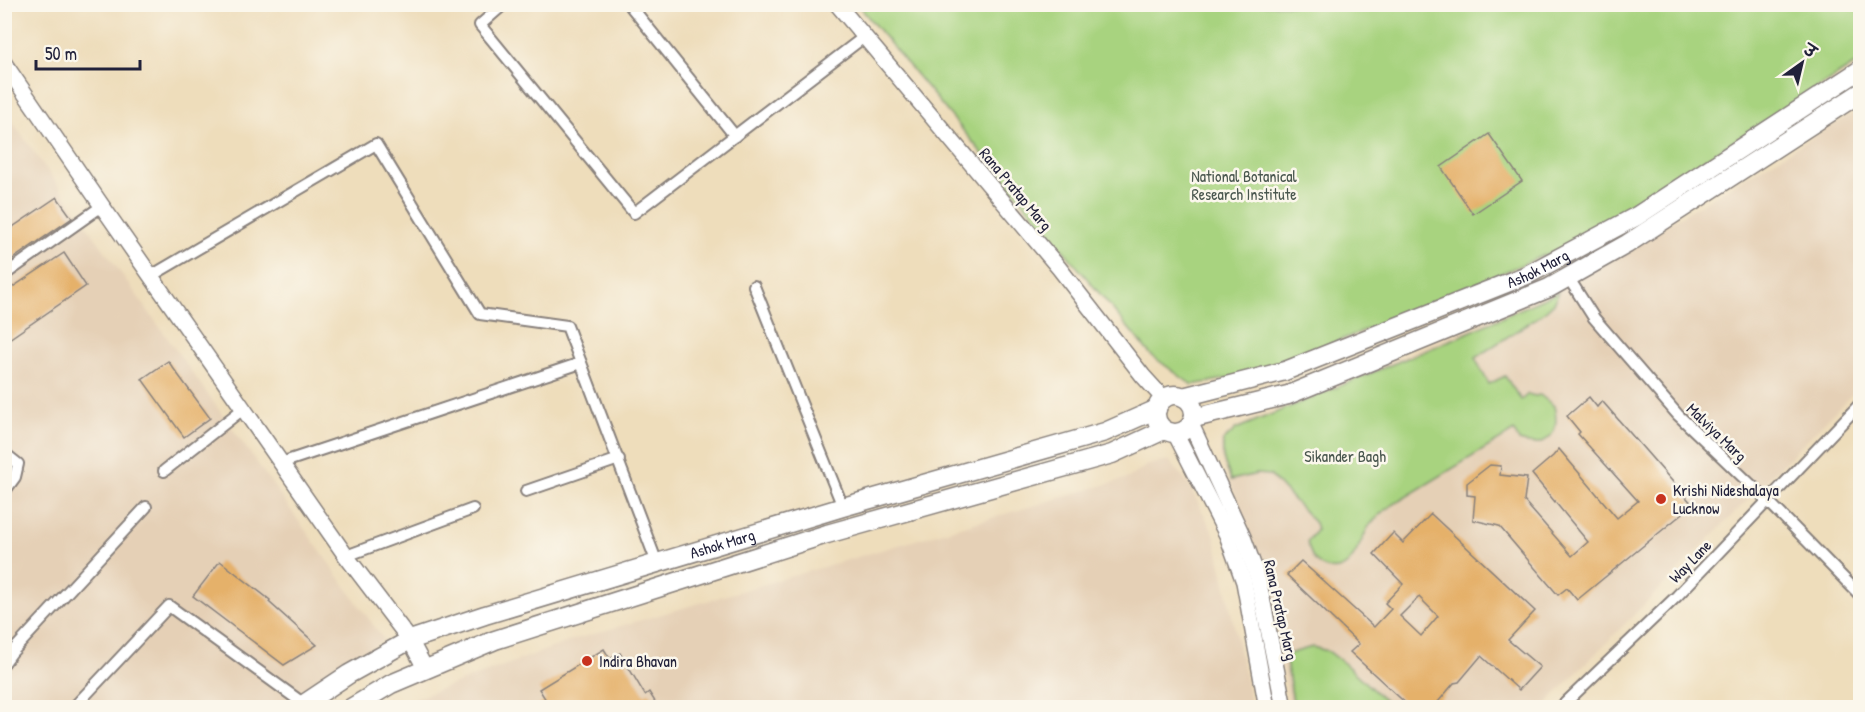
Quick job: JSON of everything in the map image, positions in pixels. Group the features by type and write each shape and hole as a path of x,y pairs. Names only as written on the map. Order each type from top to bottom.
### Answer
{"main road":[{"name":"Rana Pratap Marg","path":"837,4 1059,268 1143,376 1161,404"},
{"path":"4,63 243,409 346,555 410,640 426,670"},
{"name":"Ashok Marg","path":"301,706 349,674 410,640 485,615 843,507 1105,432 1176,396 1183,397 1285,371 1527,275 1637,216 1860,70"},
{"name":"Ashok Marg","path":"351,708 391,684 495,640 838,531 1112,454 1181,426 1288,395 1549,288 1627,244 1860,93"},
{"path":"1161,404 1157,420 1181,426 1192,406 1183,397"},
{"name":"Rana Pratap Marg","path":"1181,426 1227,535 1244,582 1267,708"},
{"name":"Rana Pratap Marg","path":"1181,426 1243,537 1258,579 1284,708"}],"street":[{"path":"504,4 480,24 633,213 864,37"},
{"path":"629,4 735,136"},
{"path":"151,276 376,144 480,314 567,326 657,563"},
{"path":"4,275 102,206"},
{"name":"Malviya Marg","path":"1568,277 1594,318 1678,415 1768,501 1860,595"},
{"path":"754,286 843,507"},
{"path":"281,463 581,363"},
{"name":"Way Lane","path":"1560,708 1677,596 1860,404"},
{"path":"164,471 243,409"},
{"path":"4,453 18,464 15,477 4,492"},
{"path":"526,491 618,459"},
{"path":"4,663 146,507"},
{"path":"346,555 473,510"},
{"path":"77,704 169,606 301,706"}],"shaded area":[{"path":"1860,109 1860,386 1543,707 1290,707 1267,578 1221,459 1220,441 1234,428 1557,290"},
{"path":"4,110 384,640 274,707 5,707"},
{"path":"1169,460 1189,485 1214,534 1252,707 390,708 573,640 1128,478 1148,465"}],"green space":[{"name":"National Botanical Research Institute","path":"858,5 1860,5 1860,61 1574,243 1264,372 1192,385 1151,355"},
{"name":"Sikander Bagh","path":"1558,292 1555,302 1541,315 1475,358 1489,384 1505,376 1521,400 1528,394 1540,395 1554,406 1555,424 1550,437 1537,443 1529,443 1519,441 1514,431 1386,509 1369,526 1354,556 1342,567 1326,568 1316,561 1307,542 1317,529 1315,523 1270,475 1257,474 1231,480 1223,458 1223,441 1236,429 1463,335"},
{"path":"1312,647 1328,651 1392,707 1294,707 1285,655"}],"building":[{"path":"1489,134 1522,181 1473,214 1441,167"},
{"path":"57,197 72,218 4,265 4,233"},
{"path":"64,253 86,286 9,339 4,332 4,293"},
{"path":"168,361 210,418 184,437 142,379"},
{"name":"Krishi Nideshalaya Lucknow","path":"1589,397 1597,407 1602,401 1693,505 1577,600 1567,588 1558,595 1499,526 1473,520 1475,496 1467,495 1467,483 1490,465 1501,466 1500,475 1527,478 1524,501 1572,556 1588,542 1532,474 1559,449 1617,518 1638,501 1578,434 1580,432 1567,416"},
{"path":"1431,514 1535,611 1508,640 1540,667 1519,690 1481,656 1433,708 1411,708 1350,652 1359,644 1287,575 1301,561 1374,627 1391,609 1385,603 1403,584 1374,554 1393,533 1403,543","holes":["1419,597 1438,616 1421,636 1400,616"]},
{"path":"220,561 270,600 269,602 317,645 284,665 193,596"},
{"path":"604,649 610,659 620,653 645,695 649,692 659,708 535,708 546,700 539,689"}],"place":[{"name":"Krishi Nideshalaya Lucknow","path":"1661,499"},
{"name":"Indira Bhavan","path":"587,661"}]}
